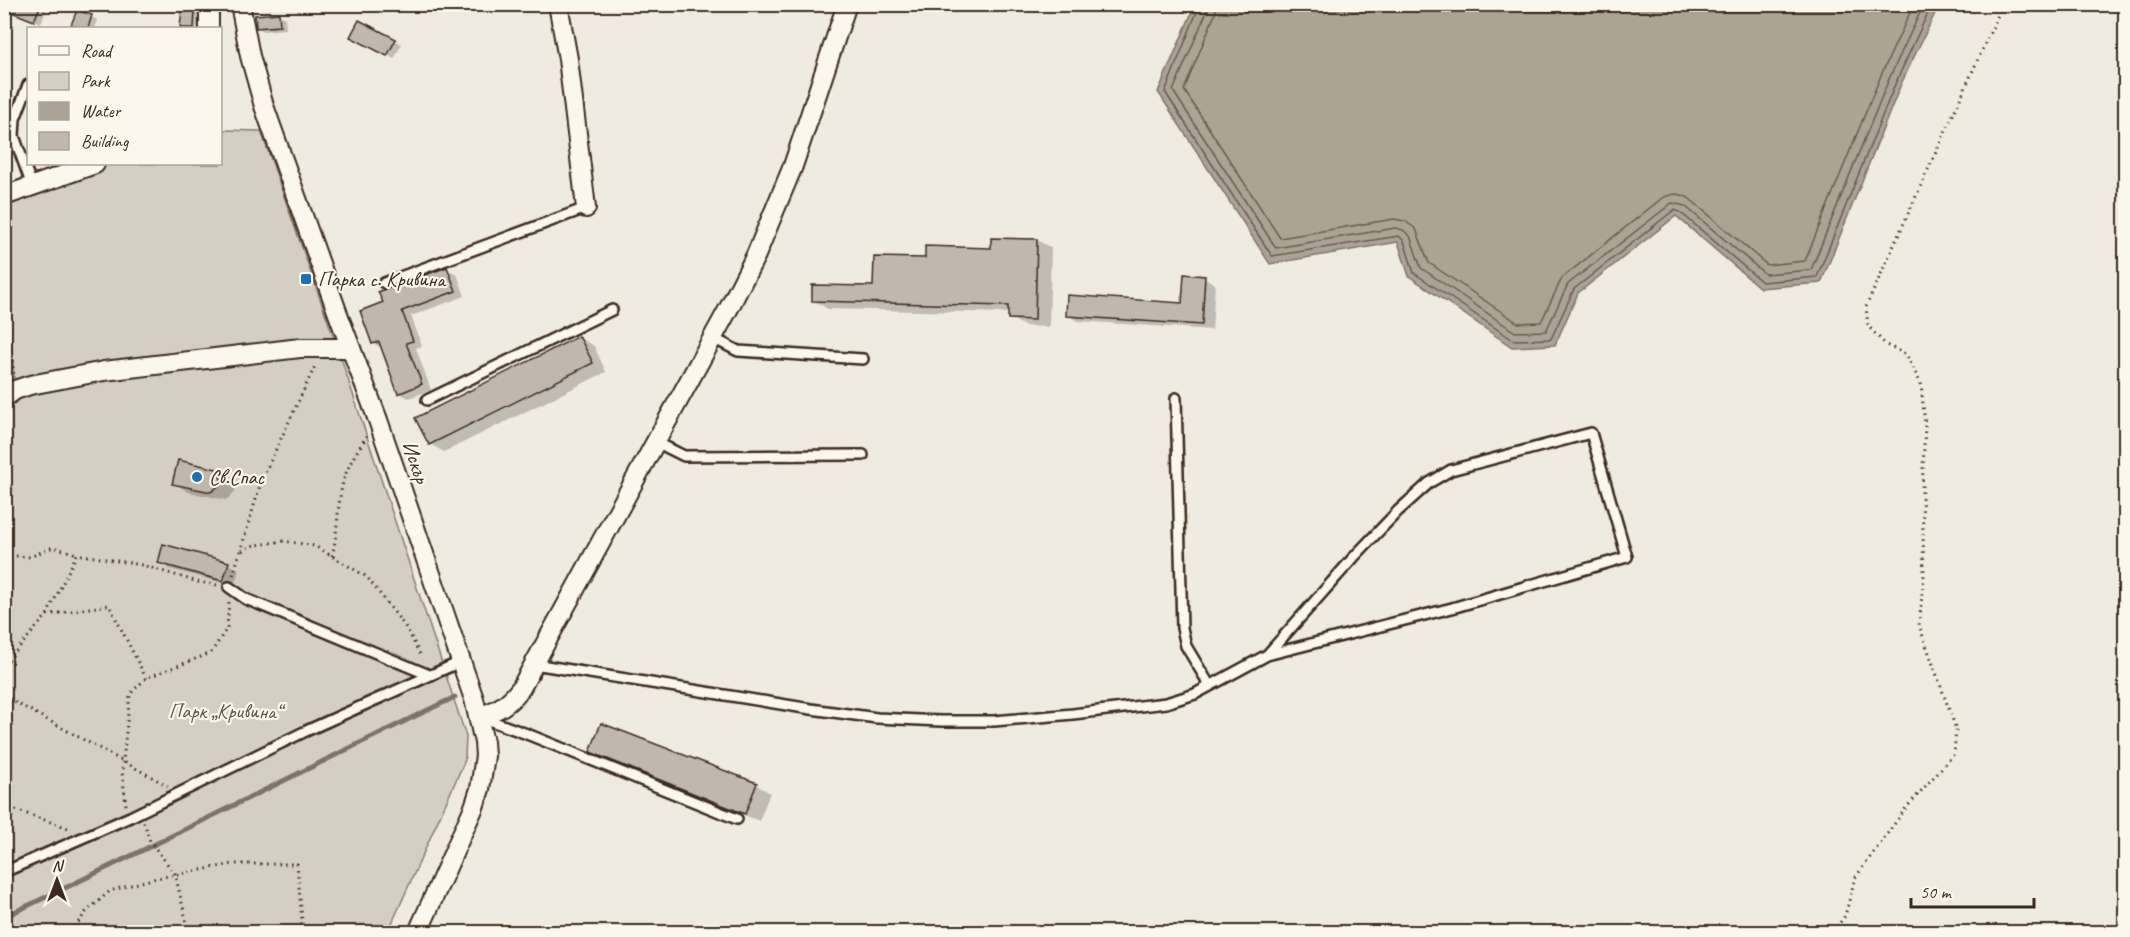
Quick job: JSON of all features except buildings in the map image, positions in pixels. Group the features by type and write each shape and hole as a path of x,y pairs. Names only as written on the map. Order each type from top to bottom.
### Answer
{"street":[{"path":"209,4 209,27"},
{"name":"Искър","path":"240,4 250,56 264,106 378,420 479,717 485,756 480,789 418,933"},
{"path":"558,4 568,59 586,208"},
{"path":"479,717 511,701 534,664 751,266 793,166 847,4"},
{"path":"4,196 92,165"},
{"path":"10,394 30,385 104,371 324,346 351,348"}],"lane":[{"path":"27,88 15,119 14,136 32,186"},
{"path":"384,283 586,208"},
{"path":"428,400 612,310"},
{"path":"713,338 738,351 863,359"},
{"path":"1176,398 1182,628 1185,646 1210,686"},
{"path":"534,664 877,718 994,721 1166,704 1195,694 1267,655 1452,608 1627,558 1591,433 1451,470 1429,483 1398,511 1354,557 1267,655"},
{"path":"656,442 684,456 863,455"},
{"path":"229,587 246,599 429,675"},
{"path":"4,872 86,834 130,817 306,732 460,662"},
{"path":"479,717 527,734 737,819"}],"path":[{"path":"1833,933 1845,916 1855,878 1906,808 1954,754 1956,729 1919,625 1924,575 1922,491 1924,425 1921,384 1906,354 1886,345 1868,326 1866,307 2003,4"},
{"path":"4,301 11,340 10,394"},
{"path":"189,933 175,874 150,841 144,822 130,817 126,808 122,771 130,694 146,678 211,653 227,628 229,587 262,479 324,346"},
{"path":"332,556 344,480 363,441 378,420"},
{"path":"241,552 250,546 284,541 315,546 368,577 407,629 429,675"},
{"path":"4,555 30,558 53,547 76,554 142,565 198,582 229,587"},
{"path":"4,665 47,615 76,554"},
{"path":"47,615 109,605 146,678"},
{"path":"4,696 180,793"},
{"path":"4,806 86,834"},
{"path":"71,933 86,912 110,891 175,874 233,864 297,864 303,933"}],"green space":[{"name":"Парк „Кривина“","path":"222,130 261,131 342,361 466,736 465,760 388,932 5,932 4,398 15,390 5,301 5,196 92,165 222,165"}],"water":[{"path":"1195,4 1939,5 1901,84 1821,283 1760,288 1676,216 1578,293 1555,345 1512,347 1409,276 1398,242 1270,264 1158,92"}],"waterway":[{"path":"4,917 455,697"}],"place":[{"name":"Парка с. Кривина","path":"306,279"},
{"name":"Св.Спас","path":"197,477"}]}
